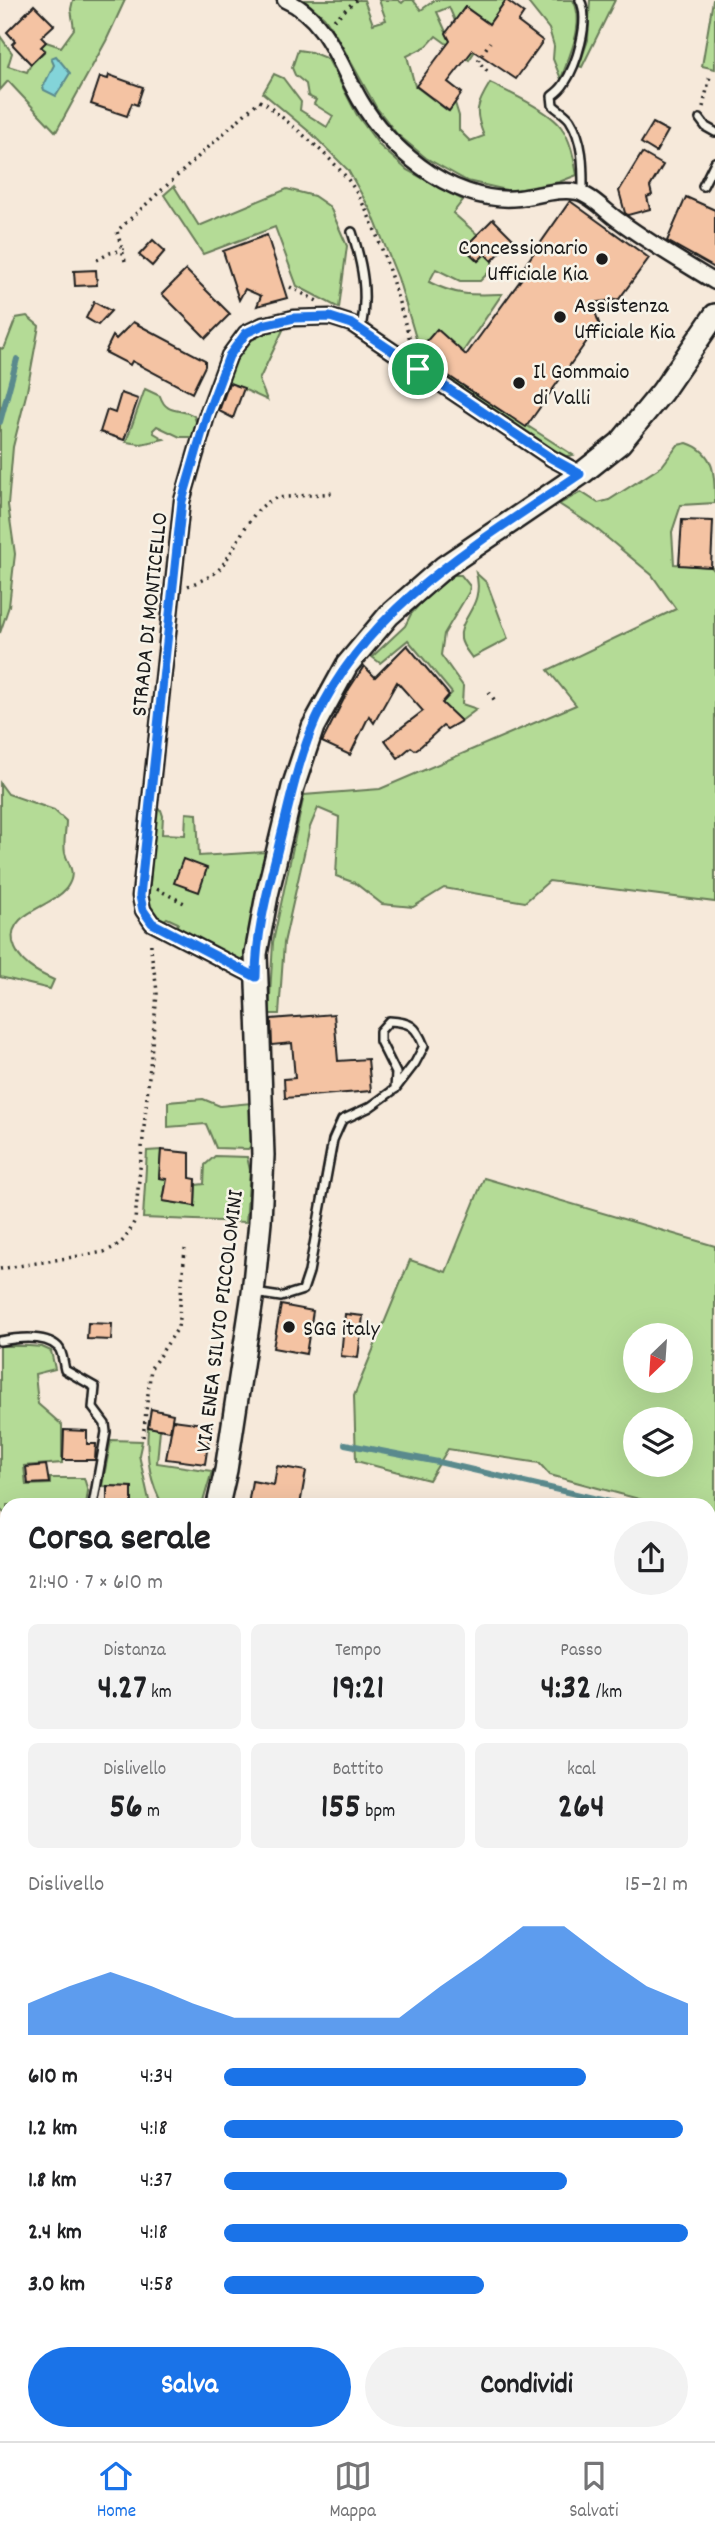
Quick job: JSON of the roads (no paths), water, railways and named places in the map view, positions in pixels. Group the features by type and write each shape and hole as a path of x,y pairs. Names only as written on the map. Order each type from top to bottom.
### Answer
{"main road":[{"name":"VIA ENEA SILVIO PICCOLOMINI","path":"220,1498 253,1293 261,1212 263,1155 256,977 258,944 296,777 313,727 340,677 372,634 430,578 610,452 636,426 662,392 715,314"}],"street":[{"path":"285,0 307,13 322,30 376,124 410,158 440,180 471,193 497,198 568,192 583,194 625,225 715,282"},
{"name":"STRADA DI MONTICELLO","path":"256,977 152,923 143,910 140,896 182,501 207,415 236,344 246,333 263,325 294,318 330,317 352,324 551,458 580,474"}],"lane":[{"path":"580,0 584,24 582,37 564,85 552,96 552,105 569,118 578,140 583,161 583,194"},
{"path":"701,119 706,127 715,132"},
{"path":"703,186 715,162"},
{"path":"352,232 363,268 364,312 361,330"},
{"path":"253,1293 281,1297 303,1290 309,1272 332,1140 342,1120 370,1107 395,1090 424,1046 418,1030 404,1021 389,1021 380,1031 380,1041 396,1073 395,1090"},
{"path":"0,1341 33,1339 56,1346 60,1350 65,1370 95,1387 93,1408 106,1424 106,1432 94,1498"}],"water":[{"path":"56,56 70,73 56,96 43,87 54,65 51,58"}],"waterway":[{"path":"0,422 17,359"},
{"path":"345,1444 443,1463 593,1498"}],"place":[{"name":"Concessionario Ufficiale Kia","path":"602,259"},
{"name":"Assistenza Ufficiale Kia","path":"560,317"},
{"name":"Il Gommaio di Valli","path":"519,383"},
{"name":"SGG italy","path":"289,1327"}]}
